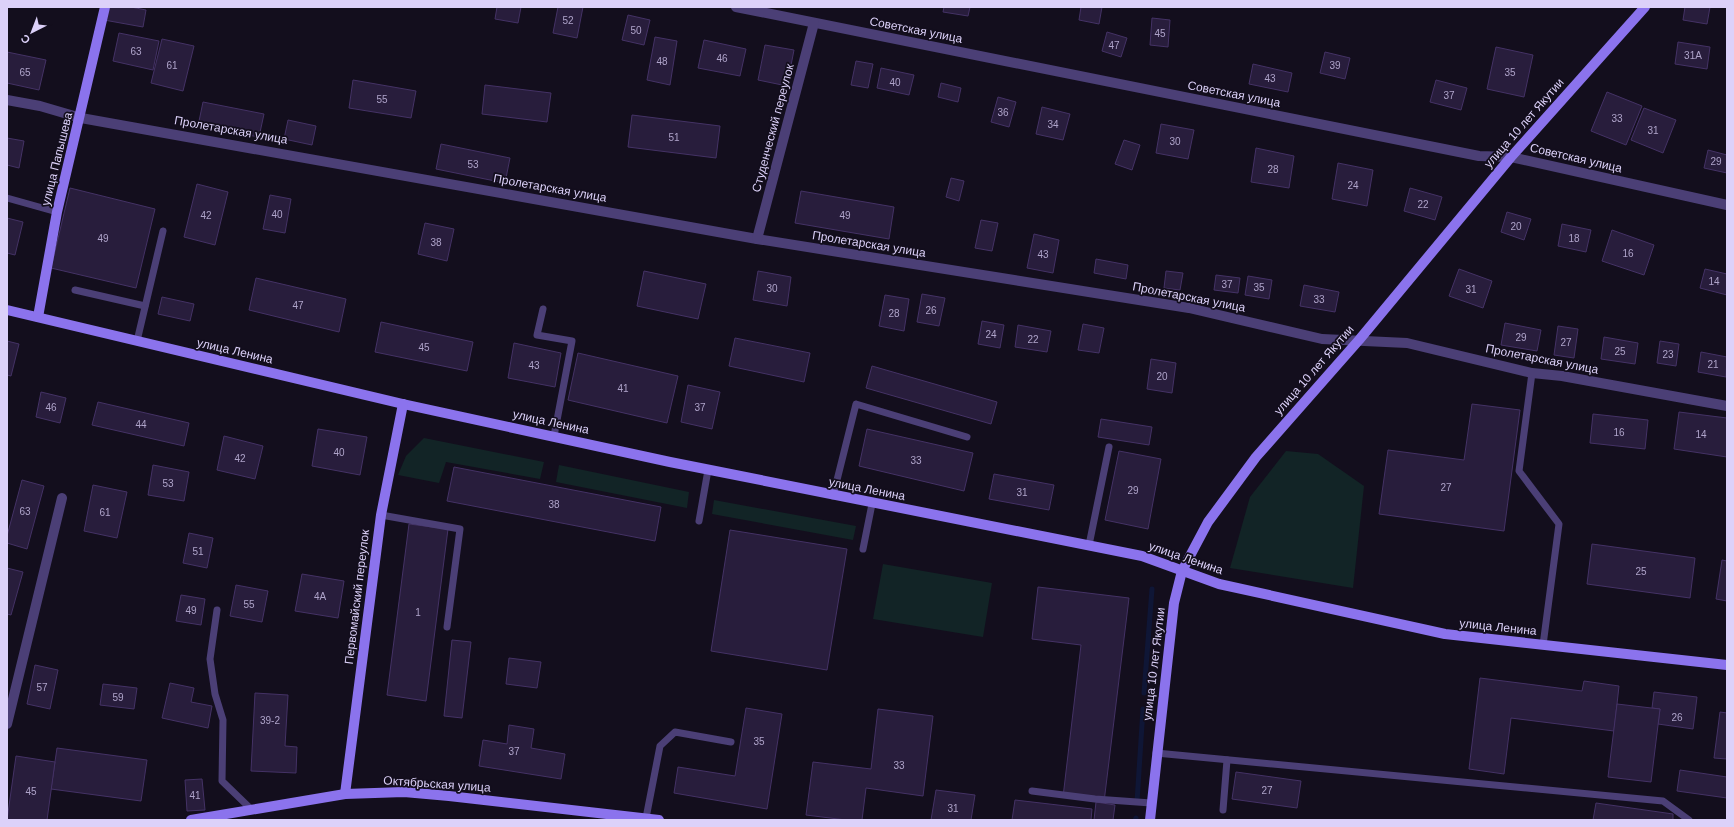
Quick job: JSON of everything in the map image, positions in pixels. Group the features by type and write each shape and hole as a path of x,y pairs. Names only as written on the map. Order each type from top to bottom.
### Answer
{"main road":[{"name":"улица Папышева","path":"38,317 57,212 81,118 105,7"},
{"name":"улица 10 лет Якутии","path":"1150,820 1156,753 1174,603 1182,571 1208,522 1256,457 1359,340 1511,157 1645,7"},
{"name":"улица Ленина","path":"7,310 402,404 833,496 1142,556 1219,584 1445,634 1727,665"},
{"name":"Первомайский переулок","path":"345,794 381,516 402,404"},
{"name":"Октябрьская улица","path":"191,820 345,794 404,792 659,820"}],"street":[{"name":"Советская улица","path":"740,7 1479,156 1511,157 1727,205"},
{"name":"Студенческий переулок","path":"757,239 814,23"},
{"name":"Пролетарская улица","path":"7,100 40,106 81,118 757,239 1189,308 1322,339 1407,343 1532,373 1562,376 1727,406"},
{"path":"7,724 62,498"}],"lane":[{"path":"7,198 57,212"},
{"path":"137,341 163,231"},
{"path":"76,290 145,306"},
{"path":"543,309 537,335 572,341 554,436"},
{"path":"1532,373 1519,471 1559,524 1544,645"},
{"path":"833,496 856,404 967,437"},
{"path":"1088,545 1109,447"},
{"path":"698,521 708,470"},
{"path":"863,549 872,504"},
{"path":"381,516 460,529 447,627"},
{"path":"217,610 210,659 215,694 223,720 222,781 252,810"},
{"path":"646,818 660,746 675,732 731,742"},
{"path":"1156,753 1662,801 1689,820"},
{"path":"1223,810 1227,760"},
{"path":"1032,791 1095,799 1151,803"}],"shaded area":[{"path":"424,438 544,462 540,479 446,462 439,483 398,475 406,456"},
{"path":"1286,451 1318,454 1364,486 1353,588 1230,568 1250,497"},
{"path":"559,465 689,492 687,508 556,482"},
{"path":"714,500 856,526 853,540 712,514"},
{"path":"883,564 992,583 983,637 873,619"}],"building":[{"path":"106,7 131,7 146,10 143,27 104,20"},
{"path":"497,7 521,7 518,23 495,19"},
{"path":"558,7 583,7 577,38 553,33"},
{"path":"944,7 970,7 968,16 943,12"},
{"path":"1081,7 1102,7 1099,24 1079,20"},
{"path":"1685,7 1710,7 1707,24 1683,20"},
{"path":"628,15 650,20 644,45 622,40"},
{"path":"1152,18 1170,20 1168,47 1150,45"},
{"path":"1107,32 1127,38 1121,57 1102,51"},
{"path":"119,33 159,41 153,70 113,61"},
{"path":"655,37 677,41 670,85 647,80"},
{"path":"162,39 194,46 183,91 151,83"},
{"path":"704,40 746,49 740,76 698,68"},
{"path":"1678,42 1710,47 1707,69 1675,64"},
{"path":"765,45 794,50 787,86 758,80"},
{"path":"1496,47 1533,55 1524,97 1487,89"},
{"path":"7,52 46,60 39,90 7,83"},
{"path":"1325,52 1350,58 1345,79 1320,73"},
{"path":"856,61 873,64 868,88 851,85"},
{"path":"1253,64 1292,73 1288,92 1249,84"},
{"path":"881,68 914,75 909,95 877,88"},
{"path":"353,80 416,91 411,118 349,108"},
{"path":"1436,80 1467,88 1461,110 1430,102"},
{"path":"941,83 961,88 958,102 938,97"},
{"path":"485,85 551,93 547,122 482,114"},
{"path":"1607,92 1642,106 1626,145 1591,131"},
{"path":"998,97 1016,102 1009,127 991,122"},
{"path":"203,102 264,114 259,137 198,126"},
{"path":"1042,107 1070,114 1063,140 1036,134"},
{"path":"1644,108 1676,120 1663,153 1631,140"},
{"path":"632,115 720,126 716,158 628,147"},
{"path":"288,120 316,126 312,145 284,139"},
{"path":"1161,124 1194,130 1188,159 1156,153"},
{"path":"7,138 24,141 19,168 7,165"},
{"path":"1124,140 1140,145 1132,170 1115,164"},
{"path":"441,144 510,158 505,183 436,169"},
{"path":"1256,148 1294,156 1289,188 1251,182"},
{"path":"1708,150 1727,155 1727,173 1704,168"},
{"path":"1338,163 1373,170 1367,206 1332,199"},
{"path":"951,178 964,181 959,201 946,197"},
{"path":"197,184 228,192 215,245 184,237"},
{"path":"70,188 155,209 136,288 51,268"},
{"path":"1410,188 1442,197 1435,220 1404,211"},
{"path":"801,191 894,207 889,239 795,223"},
{"path":"270,195 291,199 285,233 263,229"},
{"path":"1507,212 1531,219 1524,240 1501,232"},
{"path":"7,218 23,222 15,255 7,253"},
{"path":"981,220 998,223 992,251 975,248"},
{"path":"425,223 454,229 447,261 418,254"},
{"path":"1562,224 1591,230 1586,252 1558,246"},
{"path":"1612,230 1654,245 1644,275 1602,261"},
{"path":"1034,234 1059,240 1053,273 1027,268"},
{"path":"1096,259 1128,265 1126,279 1094,273"},
{"path":"1459,269 1492,281 1483,308 1449,296"},
{"path":"1705,269 1727,274 1727,295 1700,288"},
{"path":"644,271 706,284 698,319 637,306"},
{"path":"758,271 791,277 787,306 753,300"},
{"path":"1166,271 1183,273 1180,290 1164,288"},
{"path":"1216,275 1240,278 1238,293 1214,290"},
{"path":"1248,276 1272,280 1269,299 1245,295"},
{"path":"256,278 346,299 339,332 249,310"},
{"path":"1304,285 1339,292 1335,312 1300,306"},
{"path":"922,294 945,298 939,326 917,322"},
{"path":"885,295 909,299 904,331 879,326"},
{"path":"162,297 194,304 190,321 158,314"},
{"path":"982,321 1004,325 1000,348 978,344"},
{"path":"381,322 473,342 467,371 375,352"},
{"path":"1505,323 1541,330 1537,351 1501,345"},
{"path":"1083,324 1104,328 1099,353 1078,350"},
{"path":"1018,325 1051,331 1047,352 1015,347"},
{"path":"1558,326 1578,329 1574,358 1554,355"},
{"path":"1604,337 1638,343 1635,364 1601,359"},
{"path":"735,338 810,353 804,382 729,366"},
{"path":"7,341 19,344 11,376 7,375"},
{"path":"1660,341 1679,344 1676,366 1657,363"},
{"path":"514,343 561,353 555,387 508,378"},
{"path":"1701,352 1727,357 1726,377 1698,372"},
{"path":"578,353 678,376 667,423 568,400"},
{"path":"1151,359 1176,363 1172,393 1147,389"},
{"path":"872,366 997,402 991,424 866,388"},
{"path":"688,385 720,392 712,429 681,422"},
{"path":"41,392 66,398 60,423 36,417"},
{"path":"98,402 189,423 184,446 92,425"},
{"path":"1472,404 1520,410 1504,531 1379,514 1388,450 1464,460"},
{"path":"1679,412 1727,418 1727,457 1674,449"},
{"path":"1593,414 1648,420 1645,449 1590,443"},
{"path":"1101,419 1152,427 1149,445 1098,437"},
{"path":"318,429 367,437 360,475 312,466"},
{"path":"867,429 973,453 964,491 859,466"},
{"path":"224,436 263,446 255,479 217,470"},
{"path":"1119,451 1161,459 1148,529 1105,520"},
{"path":"153,465 189,472 184,501 148,495"},
{"path":"454,467 661,507 655,541 447,501"},
{"path":"994,474 1054,485 1049,510 989,499"},
{"path":"22,480 44,486 27,549 7,543 7,536"},
{"path":"93,485 127,492 117,538 84,531"},
{"path":"409,524 448,529 426,701 387,695"},
{"path":"730,530 847,549 827,670 711,651"},
{"path":"189,533 213,538 207,568 183,563"},
{"path":"1592,544 1695,558 1690,598 1587,584"},
{"path":"1722,560 1727,561 1727,601 1716,599"},
{"path":"7,568 23,572 11,615 7,614"},
{"path":"302,574 344,581 338,618 295,611"},
{"path":"236,585 268,591 262,622 230,616"},
{"path":"1038,587 1129,598 1104,802 1063,797 1081,645 1032,639"},
{"path":"181,595 205,599 201,625 176,621"},
{"path":"452,640 471,642 462,718 444,716"},
{"path":"509,658 541,662 537,688 506,684"},
{"path":"35,665 58,670 50,709 27,704"},
{"path":"1480,678 1582,691 1584,681 1619,686 1614,731 1511,718 1504,774 1469,769"},
{"path":"170,683 194,688 191,702 212,706 208,728 162,718"},
{"path":"103,684 137,688 134,709 100,705"},
{"path":"1654,692 1697,697 1693,729 1658,724 1660,709 1652,708"},
{"path":"255,693 288,695 285,746 297,747 296,773 251,771"},
{"path":"1617,704 1660,709 1651,782 1608,777"},
{"path":"746,708 782,714 767,809 674,793 678,767 735,776"},
{"path":"878,709 933,716 923,796 866,788 862,820 846,820 806,815 813,762 871,769"},
{"path":"1720,712 1727,713 1727,759 1714,758"},
{"path":"509,725 534,729 531,748 565,754 561,779 479,766 483,740 507,744"},
{"path":"57,748 147,760 141,801 51,789"},
{"path":"16,756 55,762 47,820 7,820"},
{"path":"1680,770 1727,777 1727,798 1677,791"},
{"path":"1236,772 1301,781 1297,808 1232,799"},
{"path":"202,779 205,810 187,811 185,780"},
{"path":"936,790 975,795 971,820 931,820"},
{"path":"1015,800 1092,809 1091,820 1012,820"},
{"path":"1096,802 1115,805 1113,820 1094,820"},
{"path":"1596,803 1673,814 1673,820 1593,820"}],"waterway":[{"path":"1144,693 1152,589"},
{"path":"1137,802 1143,709"}]}
